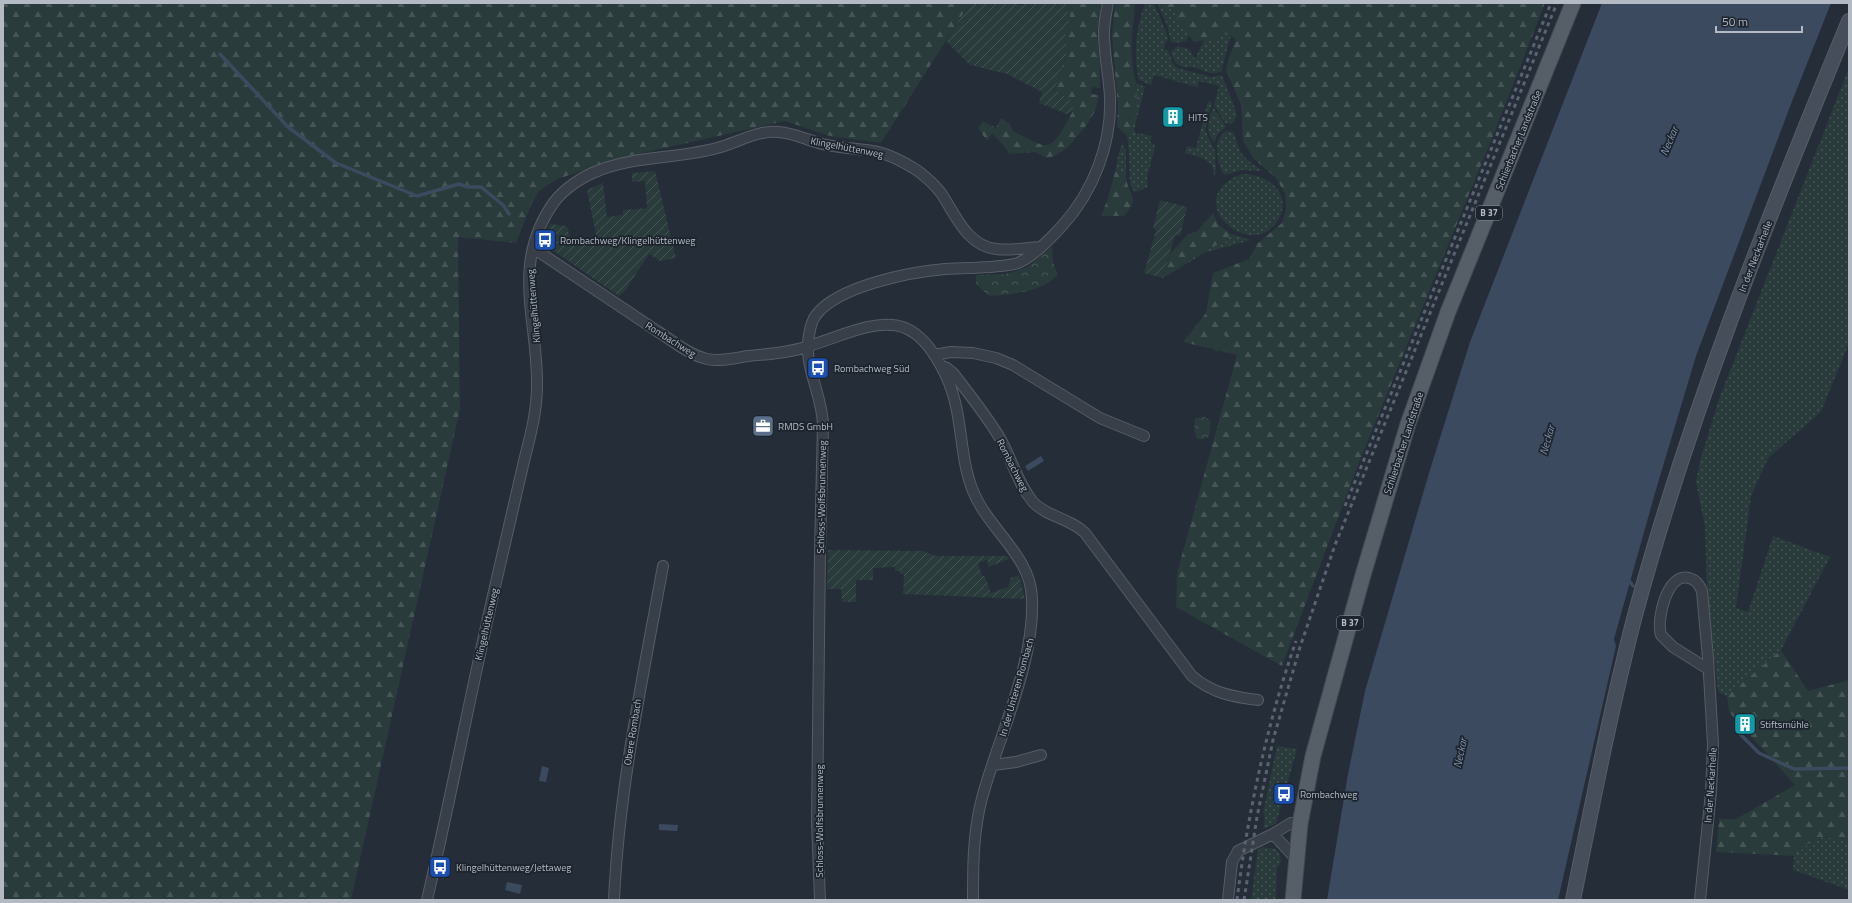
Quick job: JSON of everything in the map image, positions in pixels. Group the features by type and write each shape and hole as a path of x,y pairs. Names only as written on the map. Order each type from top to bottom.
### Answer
{"main road":[{"name":"Schlierbacher Landstraße","path":"1293,900 1300,824 1313,756 1363,575 1408,424 1448,312 1574,3"},
{"name":"In der Neckarhelle","path":"1573,900 1619,680 1634,618 1671,494 1746,276 1849,21"}],"street":[{"name":"Schloss-Wolfsbrunnenweg","path":"820,900 817,823 820,542 823,424 822,412 810,365 808,347 809,335 815,316 825,306 858,288 881,280 928,271 1011,265 1024,260 1057,231 1076,210 1087,192 1099,165 1106,135 1110,106 1104,35 1108,3"},
{"name":"Klingelhüttenweg","path":"427,900 448,809 475,675 535,413 537,356 529,289 529,262 543,221 556,200 566,190 590,174 620,164 710,150 754,135 774,131 788,133 823,144 871,150 888,155 918,171 934,184 969,235 982,246 996,250 1040,247"},
{"name":"Rombachweg","path":"533,248 654,329 704,358 726,359 789,351 808,347 867,326 896,325 914,332 923,339 941,366 947,368 953,373 998,435 1022,486 1034,502 1045,511 1076,526 1085,533 1192,676 1204,686 1217,692 1258,700"},
{"path":"934,354 952,352 973,353 996,358 1013,366 1100,418 1144,436"},
{"name":"In der Unteren Rombach","path":"941,366 956,404 967,472 974,494 991,523 1019,560 1029,579 1032,594 1031,638 983,797 974,835 973,900"},
{"name":"Obere Rombach","path":"614,900 618,830 625,781 640,685 664,566"},
{"name":"In der Neckarhelle","path":"1700,900 1712,777 1713,744 1708,669 1702,591 1696,581 1691,578 1682,577 1672,583 1662,612 1660,631 1663,639 1673,647 1708,669"},
{"path":"993,765 1016,762 1041,755"},
{"path":"1228,900 1232,862 1235,854 1243,848 1273,834 1291,823 1300,824"},
{"path":"1273,834 1296,859"}],"green space":[{"path":"3,3 970,3 881,143 830,136 785,121 629,156 557,179 539,191 531,205 516,243 458,237 460,409 351,900 3,900"},
{"path":"970,3 1009,3 1023,5 1024,3 1066,3 1070,17 1065,35 1067,51 1055,89 1073,103 1073,111 1066,114 1039,103 1042,92 1007,74 970,65 946,41"},
{"path":"1066,3 1101,3 1097,33 1100,88 1092,87 1091,94 1099,95 1095,111 1086,126 1069,146 1057,155 1047,158 1035,152 1009,154 1005,147 992,133 987,141 978,128 983,121 996,128 1001,118 1010,124 1013,131 1036,143 1044,145 1053,142 1065,126 1073,111 1070,101 1055,89 1067,51 1064,35 1070,17"},
{"path":"1115,3 1134,3 1135,7 1132,52 1133,71 1137,88 1135,116 1131,135 1127,136 1117,126 1118,107 1112,35"},
{"path":"1145,3 1154,3 1167,34 1168,41 1166,41 1164,49 1168,50 1173,64 1177,68 1212,77 1222,75 1236,111 1237,116 1232,124 1225,123 1214,105 1219,86 1199,81 1197,87 1154,75 1151,85 1139,80 1136,61 1136,41 1139,22"},
{"path":"1157,3 1173,8 1189,35 1186,41 1175,43 1171,42 1167,25"},
{"path":"1161,3 1545,3 1495,131 1360,460 1282,666 1176,607 1177,573 1237,355 1183,342 1206,313 1213,273 1249,259 1258,243 1282,223 1286,209 1285,194 1276,178 1254,159 1243,141 1241,105 1226,70 1228,60 1236,40 1226,32 1218,38 1194,42 1181,25 1173,8 1162,5"},
{"path":"1226,32 1231,35 1221,72 1210,73 1194,67 1181,66 1177,64 1172,57 1171,51 1178,46 1189,49 1195,59 1204,40 1218,38"},
{"path":"1849,68 1849,343 1821,412 1768,458 1751,496 1736,608 1748,612 1773,536 1830,557 1781,650 1727,696 1718,692 1707,591 1705,527 1696,482 1700,461 1719,399"},
{"path":"1136,83 1145,87 1134,130 1137,135 1138,133 1152,136 1150,142 1154,144 1155,148 1147,177 1148,187 1136,192 1130,184 1127,136 1131,135"},
{"path":"1208,101 1212,102 1205,130 1215,151 1216,169 1214,177 1214,171 1209,163 1201,158 1185,153 1187,146 1196,148"},
{"path":"1213,107 1226,127 1218,134 1214,142 1208,130"},
{"path":"1226,131 1233,132 1242,154 1247,160 1262,171 1242,170 1224,175 1219,164 1217,146 1222,135"},
{"path":"1123,144 1126,151 1126,174 1115,172 1121,146"},
{"path":"655,171 676,258 660,261 649,254 624,292 619,296 548,247 545,236 550,224 567,226 572,246 597,240 587,190 603,183 607,217 623,215 623,210 647,208 645,181 632,182 632,173"},
{"path":"1115,172 1126,174 1128,187 1133,199 1132,204 1124,216 1101,216 1108,198"},
{"path":"1242,174 1260,177 1269,181 1280,194 1283,202 1282,211 1278,220 1266,232 1252,235 1238,231 1226,223 1218,211 1216,198 1224,185"},
{"path":"1160,200 1187,207 1180,236 1175,235 1163,278 1144,273 1156,230 1153,228"},
{"path":"1213,213 1219,225 1231,234 1225,243 1202,252 1163,278 1170,254 1188,234 1197,231"},
{"path":"1231,234 1251,240 1204,253 1163,278 1202,252 1225,243"},
{"path":"1052,247 1053,262 1058,275 1043,286 1026,292 989,296 976,284 976,275 1005,274 1026,268"},
{"path":"1223,333 1229,342 1216,352 1209,343"},
{"path":"1205,417 1211,421 1209,437 1197,439 1194,430 1195,418"},
{"path":"828,550 923,551 936,556 1007,556 1009,559 989,567 987,560 978,563 982,576 985,576 991,593 1008,587 1011,578 1019,575 1025,599 903,594 904,574 900,574 900,571 895,571 895,567 873,568 873,580 856,580 856,602 842,602 841,589 827,589"},
{"path":"1781,650 1808,691 1849,680 1849,839 1816,837 1794,856 1716,852 1719,819 1736,819 1795,785 1729,712 1727,696"},
{"path":"1277,746 1297,749 1276,824 1263,829 1265,818 1263,813"},
{"path":"1816,837 1849,839 1849,890 1793,870 1794,856"},
{"path":"1262,847 1276,849 1280,855 1281,862 1277,868 1276,900 1251,900 1258,850"}],"water":[{"name":"Neckar","path":"1602,3 1831,3 1791,104 1696,356 1655,493 1614,639 1616,646 1558,900 1327,900 1348,774 1365,691 1429,473 1470,342"},
{"path":"1041,456 1044,461 1028,471 1025,466"},
{"path":"542,766 549,768 546,782 539,781"},
{"path":"659,824 678,825 677,831 659,830"},
{"path":"507,882 522,885 520,894 505,890"}],"waterway":[{"path":"220,54 288,127 336,163 417,196 459,184 468,187 481,187 503,205 509,214"},
{"path":"1630,582 1633,586"},
{"path":"1738,732 1759,753 1794,769 1849,768"}],"railway":[{"path":"1345,506 1551,3"},
{"path":"1244,900 1257,817 1273,740 1300,647 1335,545 1557,3"},
{"path":"1237,900 1253,801 1267,736 1296,641"}],"place":[{"name":"HITS","path":"1173,117"},
{"name":"Rombachweg/Klingelhüttenweg","path":"545,240"},
{"name":"Rombachweg Süd","path":"818,368"},
{"name":"RMDS GmbH","path":"763,426"},
{"name":"Stiftsmühle","path":"1745,724"},
{"name":"Rombachweg","path":"1284,794"},
{"name":"Klingelhüttenweg/Jettaweg","path":"440,867"}]}
